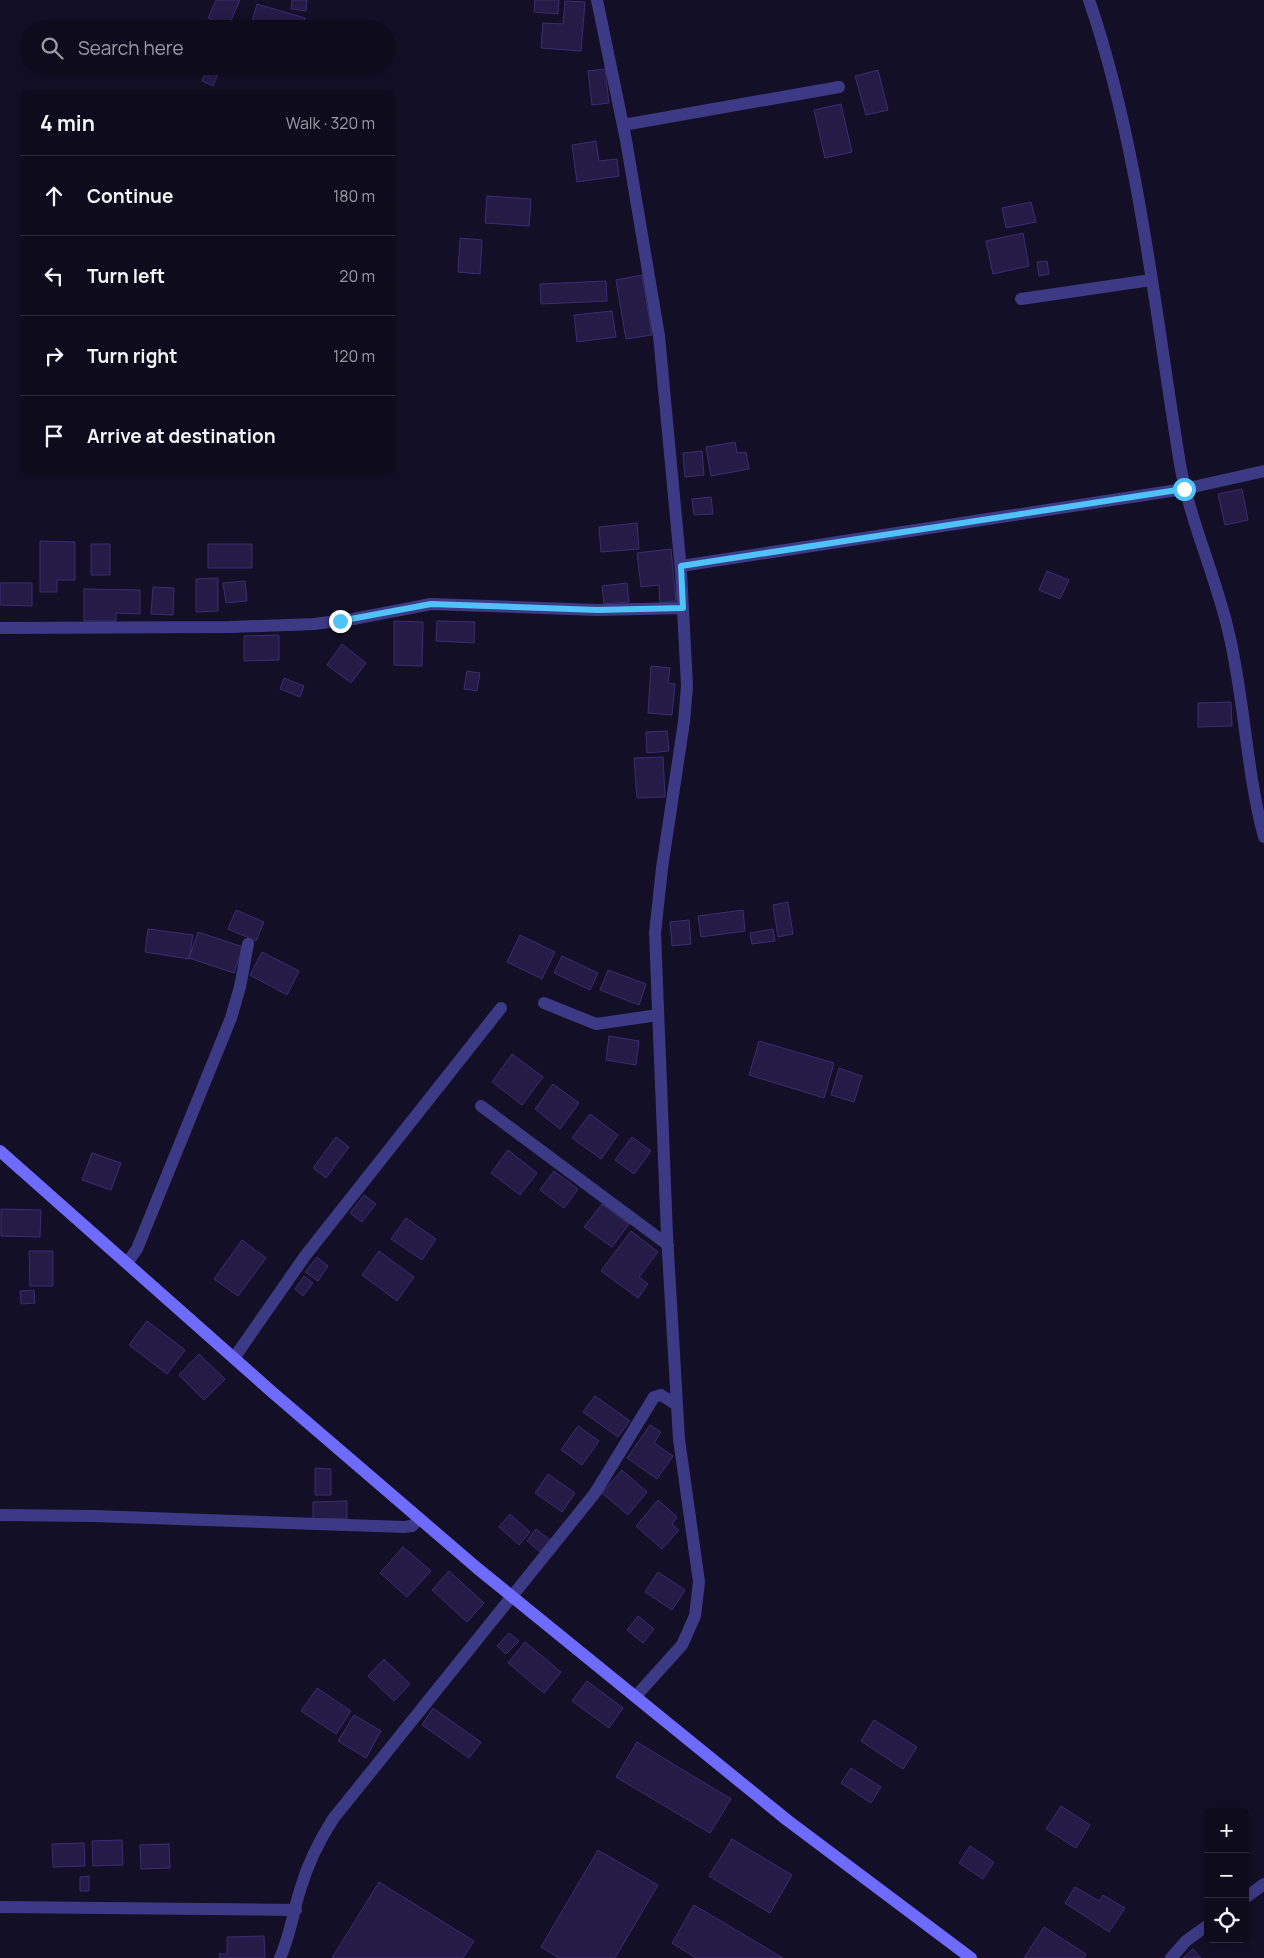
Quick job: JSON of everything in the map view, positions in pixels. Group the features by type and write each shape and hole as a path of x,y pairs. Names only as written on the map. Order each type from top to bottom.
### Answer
{"street":[{"path":"597,0 623,125 660,336 681,566 686,695 655,933 668,1246 679,1439 698,1582 695,1616 682,1645 636,1696"},
{"path":"1089,0 1115,90 1151,280 1184,489 1229,633 1245,722 1254,793 1264,837"},
{"path":"623,125 840,87"},
{"path":"1020,298 1151,280"},
{"path":"681,566 1184,489 1264,471"},
{"path":"0,628 230,627 314,624 354,619 431,604 597,610 683,608"},
{"path":"127,1264 140,1240 231,1018 240,987 248,944"},
{"path":"544,1003 596,1024 658,1015"},
{"path":"234,1358 305,1256 501,1008"},
{"path":"481,1106 668,1246"},
{"path":"0,1151 234,1358 512,1596 787,1820 971,1958"},
{"path":"280,1958 296,1910 300,1890 316,1848 333,1820 595,1493 654,1397 661,1395 677,1405"},
{"path":"0,1515 94,1516 404,1527 412,1526 419,1518"},
{"path":"1249,1895 1264,1884"},
{"path":"0,1907 296,1910"},
{"path":"1171,1958 1186,1941 1204,1929"}],"building":[{"path":"216,0 240,0 231,20 212,20 208,18"},
{"path":"292,0 307,0 306,11 291,9"},
{"path":"535,0 559,0 558,14 534,12"},
{"path":"565,1 585,2 581,51 541,48 543,23 563,24"},
{"path":"257,4 305,18 304,20 253,20"},
{"path":"605,69 609,103 592,105 588,71"},
{"path":"878,70 888,110 866,115 855,76"},
{"path":"204,75 218,75 213,86 202,81"},
{"path":"841,104 852,152 825,158 814,110"},
{"path":"596,141 599,161 617,159 619,176 577,182 572,145"},
{"path":"487,196 531,199 529,226 485,223"},
{"path":"1031,202 1036,222 1006,228 1002,208"},
{"path":"1023,233 1029,266 993,274 986,241"},
{"path":"460,238 482,240 480,274 458,272"},
{"path":"1047,261 1049,274 1039,276 1037,262"},
{"path":"642,275 652,335 626,339 616,280"},
{"path":"606,281 607,301 541,304 540,284"},
{"path":"612,311 616,337 577,342 574,315"},
{"path":"735,442 737,453 746,452 749,469 711,476 706,447"},
{"path":"702,451 704,475 685,477 683,453"},
{"path":"1242,489 1248,520 1225,525 1218,494"},
{"path":"711,497 713,514 694,515 692,499"},
{"path":"637,523 639,549 601,552 599,527"},
{"path":"40,541 75,542 75,580 57,580 57,592 40,592"},
{"path":"91,544 110,544 110,575 91,575"},
{"path":"208,544 252,544 252,568 208,568"},
{"path":"671,549 676,601 660,603 659,585 641,587 637,553"},
{"path":"1047,571 1069,580 1060,599 1039,590"},
{"path":"218,578 218,611 196,612 196,579"},
{"path":"245,581 247,601 226,603 223,583"},
{"path":"0,583 32,583 32,606 0,605"},
{"path":"627,583 629,602 604,604 602,586"},
{"path":"153,587 174,588 173,615 151,614"},
{"path":"84,589 140,590 140,614 116,613 116,621 84,621"},
{"path":"394,621 423,622 422,666 394,665"},
{"path":"437,621 475,622 474,643 436,641"},
{"path":"279,635 279,660 244,661 244,636"},
{"path":"342,644 366,663 351,683 327,665"},
{"path":"651,666 670,668 668,683 675,684 672,715 648,713"},
{"path":"467,671 480,673 477,691 464,689"},
{"path":"284,678 304,686 300,697 280,689"},
{"path":"1231,702 1232,726 1198,727 1198,703"},
{"path":"667,731 669,751 647,753 646,732"},
{"path":"663,757 665,797 637,798 634,758"},
{"path":"788,902 793,934 778,937 773,905"},
{"path":"236,910 264,922 256,941 228,929"},
{"path":"743,910 745,931 701,937 698,916"},
{"path":"689,920 691,944 672,946 670,922"},
{"path":"148,929 193,935 189,959 145,952"},
{"path":"773,929 775,941 752,944 750,933"},
{"path":"198,932 243,947 234,973 189,958"},
{"path":"520,935 555,952 542,979 507,962"},
{"path":"262,952 299,971 287,995 250,975"},
{"path":"562,956 598,973 590,990 554,973"},
{"path":"608,970 646,984 639,1005 600,990"},
{"path":"609,1036 639,1041 636,1065 606,1060"},
{"path":"759,1041 834,1063 824,1098 749,1075"},
{"path":"512,1054 543,1077 522,1105 492,1082"},
{"path":"839,1068 862,1076 854,1102 831,1095"},
{"path":"553,1084 579,1103 560,1129 535,1109"},
{"path":"590,1114 618,1135 601,1159 572,1138"},
{"path":"336,1137 349,1147 326,1178 313,1168"},
{"path":"632,1137 651,1151 634,1174 615,1160"},
{"path":"508,1150 537,1173 520,1195 491,1173"},
{"path":"92,1153 121,1163 111,1190 82,1180"},
{"path":"554,1171 578,1189 564,1208 540,1190"},
{"path":"364,1195 376,1204 362,1222 350,1213"},
{"path":"602,1204 629,1224 612,1247 584,1227"},
{"path":"1,1209 41,1210 40,1237 1,1236"},
{"path":"406,1218 436,1239 422,1260 391,1239"},
{"path":"631,1231 658,1252 639,1277 648,1284 638,1298 601,1271"},
{"path":"242,1240 266,1258 238,1296 214,1279"},
{"path":"29,1251 53,1251 53,1286 30,1286"},
{"path":"379,1251 414,1277 397,1301 362,1275"},
{"path":"317,1257 328,1266 318,1281 305,1272"},
{"path":"304,1276 313,1283 303,1296 295,1289"},
{"path":"34,1290 35,1303 21,1304 20,1291"},
{"path":"147,1321 185,1350 167,1374 129,1345"},
{"path":"199,1354 225,1379 204,1400 179,1375"},
{"path":"595,1396 630,1421 618,1437 583,1412"},
{"path":"650,1425 661,1432 654,1443 673,1456 657,1479 627,1458"},
{"path":"578,1426 599,1441 582,1465 561,1450"},
{"path":"315,1468 331,1469 331,1495 315,1495"},
{"path":"622,1470 647,1492 628,1515 602,1493"},
{"path":"548,1474 575,1493 562,1512 535,1493"},
{"path":"658,1500 677,1517 672,1524 679,1530 662,1549 636,1526"},
{"path":"347,1501 347,1519 313,1519 313,1502"},
{"path":"510,1514 530,1532 519,1545 499,1527"},
{"path":"536,1529 550,1540 540,1552 527,1541"},
{"path":"403,1547 431,1571 407,1597 380,1573"},
{"path":"449,1571 484,1603 467,1622 432,1590"},
{"path":"658,1572 685,1590 672,1610 645,1592"},
{"path":"638,1616 654,1629 643,1643 627,1630"},
{"path":"509,1633 519,1641 506,1654 497,1646"},
{"path":"525,1642 561,1672 544,1693 508,1663"},
{"path":"384,1659 410,1684 394,1701 368,1676"},
{"path":"587,1681 623,1708 609,1728 572,1701"},
{"path":"317,1688 351,1711 336,1734 301,1711"},
{"path":"433,1708 481,1742 469,1758 422,1725"},
{"path":"354,1715 381,1731 366,1758 338,1741"},
{"path":"874,1720 917,1747 903,1769 861,1741"},
{"path":"637,1742 731,1799 710,1833 616,1777"},
{"path":"851,1768 881,1787 871,1803 841,1783"},
{"path":"1061,1806 1090,1825 1076,1848 1046,1829"},
{"path":"732,1839 792,1875 770,1913 709,1876"},
{"path":"122,1840 123,1865 93,1866 92,1841"},
{"path":"84,1843 85,1866 53,1867 52,1844"},
{"path":"169,1844 170,1868 141,1869 140,1845"},
{"path":"970,1846 994,1862 983,1879 959,1863"},
{"path":"598,1850 658,1885 615,1958 559,1958 541,1947"},
{"path":"89,1876 89,1891 80,1891 80,1877"},
{"path":"379,1882 474,1941 463,1958 332,1958"},
{"path":"1075,1887 1099,1901 1103,1895 1125,1908 1109,1932 1065,1903"},
{"path":"694,1905 783,1958 696,1958 672,1943"},
{"path":"1044,1927 1086,1954 1084,1958 1024,1958"},
{"path":"264,1936 265,1958 220,1958 219,1954 227,1954 227,1937"},
{"path":"1193,1949 1201,1958 1183,1958"}],"route":[{"path":"340,621 431,604 597,610 683,608 681,566 1184,489"}]}
